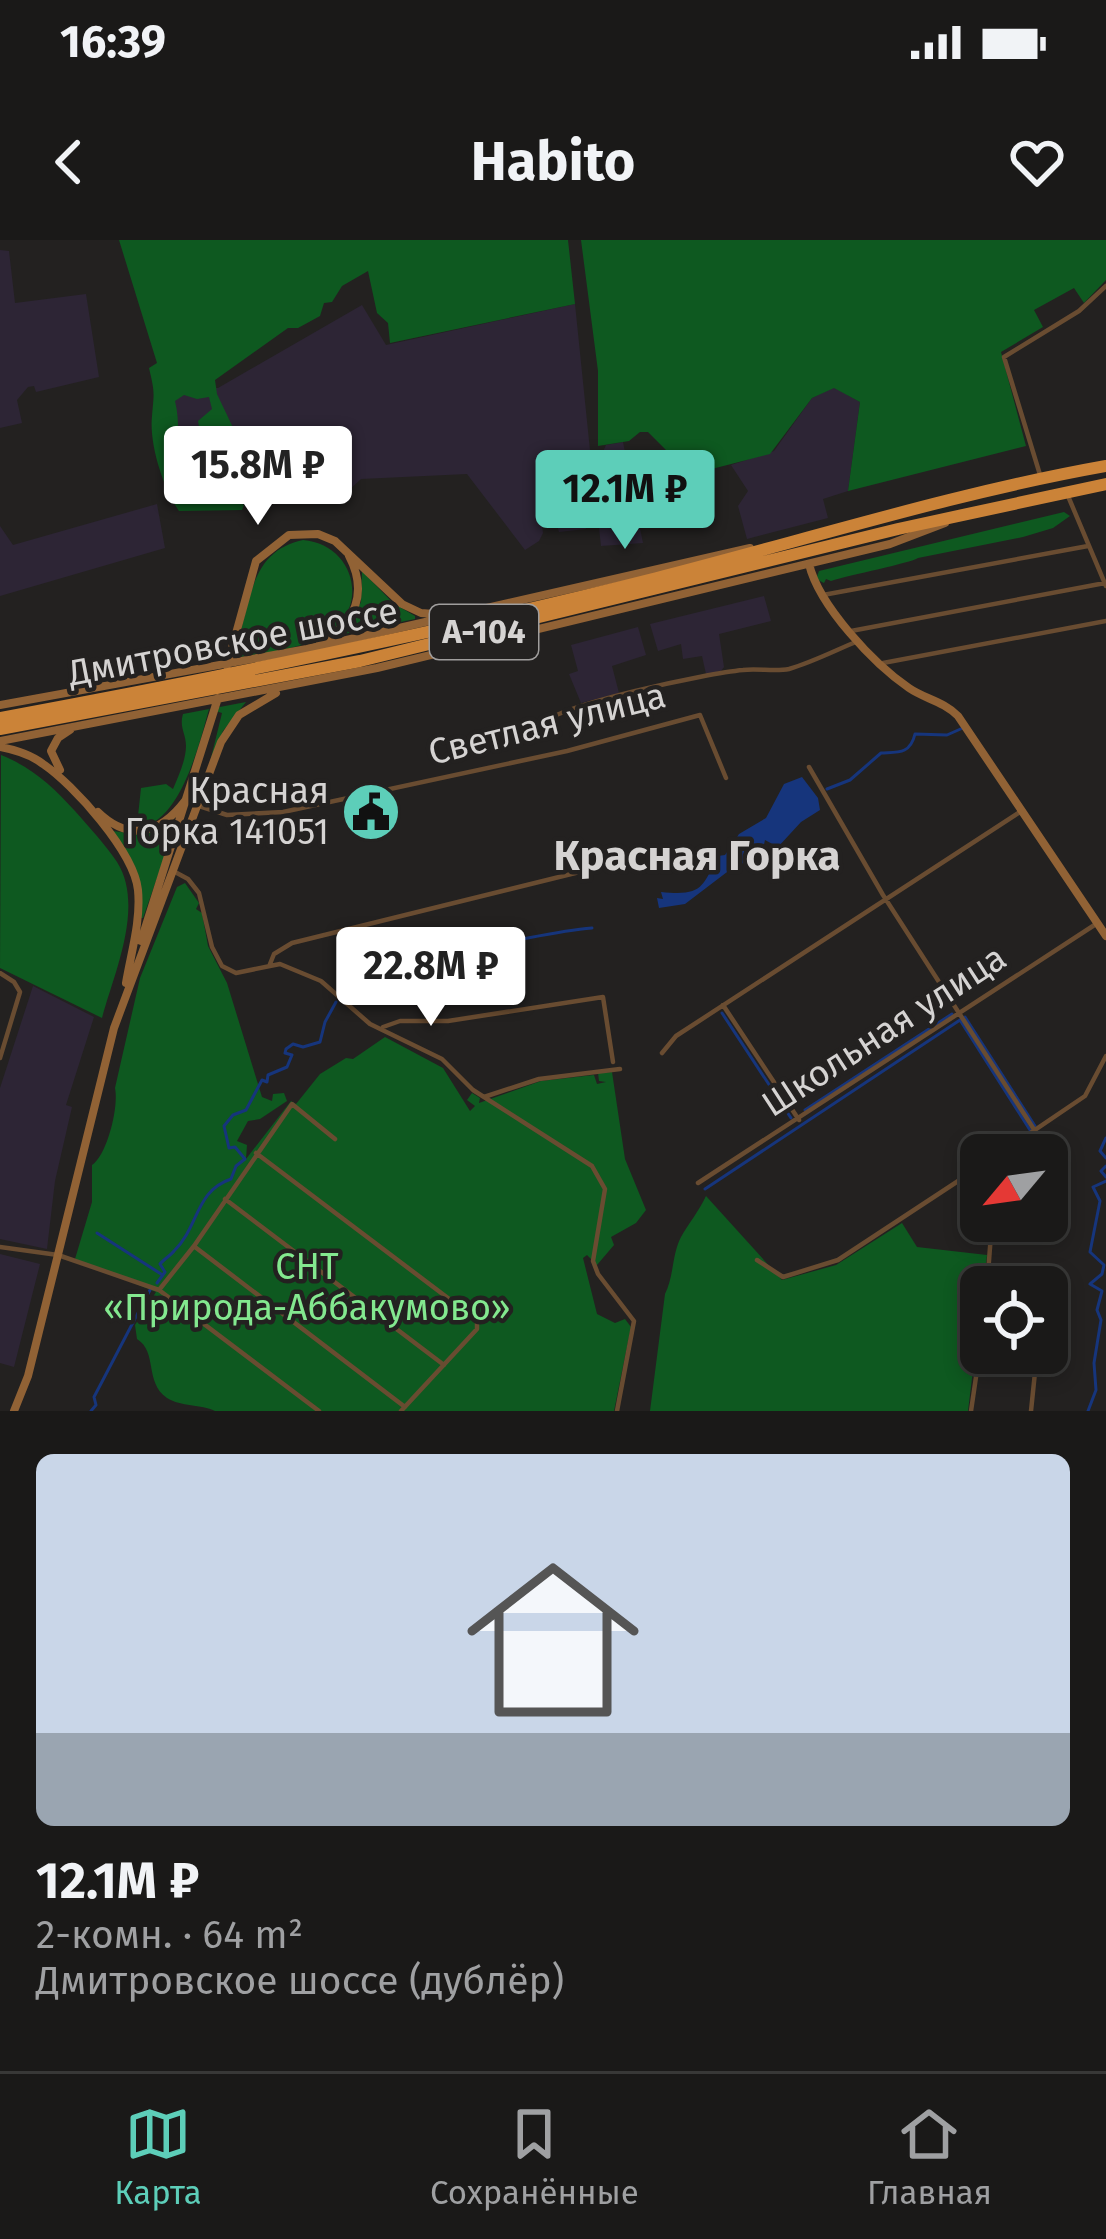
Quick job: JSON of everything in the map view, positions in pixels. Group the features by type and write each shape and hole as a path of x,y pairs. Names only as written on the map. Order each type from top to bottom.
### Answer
{"highway":[{"name":"Дмитровское шоссе","path":"0,718 356,650 1041,478 1106,466"},
{"name":"Дмитровское шоссе","path":"0,729 360,661 1106,484"}],"main road":[{"path":"0,744 300,685 809,564 890,544 963,515"},
{"path":"14,1411 28,1376 126,983 192,790 256,561 289,535 318,534 346,550 402,604 421,613 455,616"},
{"path":"0,705 307,649 644,569 805,539"},
{"path":"307,649 340,630 355,609 358,583 346,550"},
{"path":"809,564 823,596 858,641 910,689 953,710 1106,936"},
{"path":"114,1028 221,742 239,715 264,698 300,685"},
{"path":"81,726 58,738 52,757 101,816 120,830 146,831 164,824 192,790"},
{"path":"0,744 54,771 127,858 136,880 138,905 126,983"}],"street":[{"path":"1041,478 1004,357 1079,311 1106,286"},
{"path":"850,632 1105,585 1066,490"},
{"path":"823,596 1088,546"},
{"path":"883,663 1106,621"},
{"path":"539,726 563,712 657,686 749,669 785,670 858,641"},
{"name":"Светлая улица","path":"199,806 227,815 283,812 567,751 700,715 726,778"},
{"path":"808,767 1035,1130"},
{"path":"662,1053 671,1040 1023,810"},
{"path":"269,964 274,954 292,943 632,859"},
{"path":"175,872 199,893 212,947 222,967 236,973 280,964 321,981 372,1024 442,1059 484,1097 592,1166 605,1189 593,1261 634,1321 617,1411"},
{"name":"Школьная улица","path":"698,1183 1097,923"},
{"path":"0,974 20,992 0,1058"},
{"path":"381,1028 400,1021 448,1021 603,997 613,1062"},
{"path":"723,1005 799,1120"},
{"path":"1029,1134 1084,1096 1106,1056"},
{"path":"484,1097 539,1078 620,1069"},
{"path":"159,1290 292,1104 335,1139"},
{"path":"194,1246 403,1409 477,1329 477,1320 256,1153"},
{"path":"757,1260 783,1277 838,1260 960,1180"},
{"path":"225,1199 444,1365"},
{"path":"0,1246 58,1255 159,1290 319,1411"},
{"path":"971,1411 976,1374"},
{"path":"1031,1411 1035,1374"}],"shaded area":[{"path":"0,250 9,251 15,303 86,294 99,377 36,392 34,386 28,387 17,400 22,423 0,428"},
{"path":"575,304 591,460 577,464 586,529 559,532 554,515 541,518 539,541 525,550 467,474 361,479 345,494 256,493 254,502 193,503 186,499 164,396 188,386 218,388 362,305 386,345"},
{"path":"834,387 860,402 848,491 823,499 828,518 747,539 738,506 748,491 731,465 774,451 812,398"},
{"path":"623,442 643,543 601,546 593,474 606,445"},
{"path":"157,504 165,548 0,596 0,526 13,545"},
{"path":"764,596 771,621 719,634 721,671 706,674 702,656 683,659 681,644 658,651 650,624"},
{"path":"638,627 646,655 612,666 619,693 581,703 569,674 578,671 571,645"},
{"path":"33,986 94,1017 66,1105 72,1107 55,1181 47,1249 0,1239 0,1088"},
{"path":"0,1254 40,1264 14,1367 0,1363"}],"green space":[{"path":"119,240 568,240 575,304 390,343 388,323 377,313 368,271 342,286 332,302 324,303 320,316 288,328 215,380 238,438 234,442 229,443 221,432 206,438 200,432 198,421 212,409 209,397 184,395 175,401 180,466 188,488 204,494 228,492 244,505 242,510 179,511 155,452 149,368 157,363"},
{"path":"581,240 1106,240 1106,280 1084,303 1074,288 1034,310 1043,327 1001,352 1026,446 848,491 860,402 834,388 812,398 770,454 677,478 679,463 648,432 598,446 598,371"},
{"path":"1064,512 1070,516 1053,528 1023,537 824,583 816,579 819,571"},
{"path":"303,540 320,544 345,564 352,593 341,622 306,644 235,658 238,647 255,633 241,630 258,573 275,553"},
{"path":"362,571 415,619 344,634 361,602"},
{"path":"246,702 223,731 210,762 222,713 209,709"},
{"path":"209,709 178,795 156,821 143,827 154,819 141,821 138,816 141,788 166,784 173,789 186,751 183,714"},
{"path":"1,755 32,772 75,811 117,862 125,879 128,919 102,1018 0,968"},
{"path":"177,821 141,918 138,874 113,831 144,835"},
{"name":"СНТ «Природа-Аббакумово»","path":"185,883 199,903 196,909 202,913 208,946 227,983 262,1097 272,1101 273,1094 284,1093 287,1101 260,1119 248,1121 237,1141 247,1145 246,1159 291,1101 296,1104 320,1074 385,1037 443,1068 470,1111 475,1106 467,1100 472,1093 480,1098 479,1103 541,1081 594,1075 597,1084 606,1082 599,1081 598,1073 612,1072 625,1159 646,1210 636,1223 611,1237 614,1245 597,1265 587,1255 583,1258 597,1314 615,1323 625,1319 631,1327 614,1411 215,1411 173,1401 160,1391 135,1325 156,1292 75,1259 92,1202 92,1165 107,1141 113,1118 115,1088 140,978 177,887"},
{"path":"706,1196 782,1280 836,1265 902,1223 917,1247 987,1255 986,1266 960,1266 960,1374 973,1374 968,1411 650,1411 665,1294 681,1237"}],"water":[{"path":"802,777 818,798 820,810 778,847 765,840 755,857 685,904 659,908 661,892 699,888 718,856 725,855 739,834 766,818 784,784"}],"waterway":[{"path":"827,789 850,780 881,753 906,749 915,734 947,735 965,727"},
{"path":"341,989 373,961 408,964 430,955 454,955 592,928"},
{"path":"157,1283 165,1272 160,1264 182,1242 210,1192 231,1179 245,1159 235,1147 229,1148 224,1126 233,1115 246,1110 262,1080 267,1082 268,1075 287,1067 292,1055 286,1049 320,1042 336,1002"},
{"path":"722,1013 791,1118"},
{"path":"805,1110 952,1014"},
{"path":"965,1017 1035,1126"},
{"path":"960,1020 1030,1130"},
{"path":"705,1189 960,1020"},
{"path":"1106,1138 1100,1151 1106,1158"},
{"path":"1106,1166 1101,1171 1106,1177"},
{"path":"1088,1411 1096,1390 1094,1363 1101,1320 1097,1310 1102,1291 1090,1284 1102,1274 1104,1265 1090,1252 1100,1201 1093,1187 1106,1181"},
{"path":"97,1233 161,1274"},
{"path":"91,1411 150,1290"}],"place":[{"name":"Красная Горка 141051","path":"371,812"}],"district":[{"name":"Красная Горка","path":"697,856"}]}
